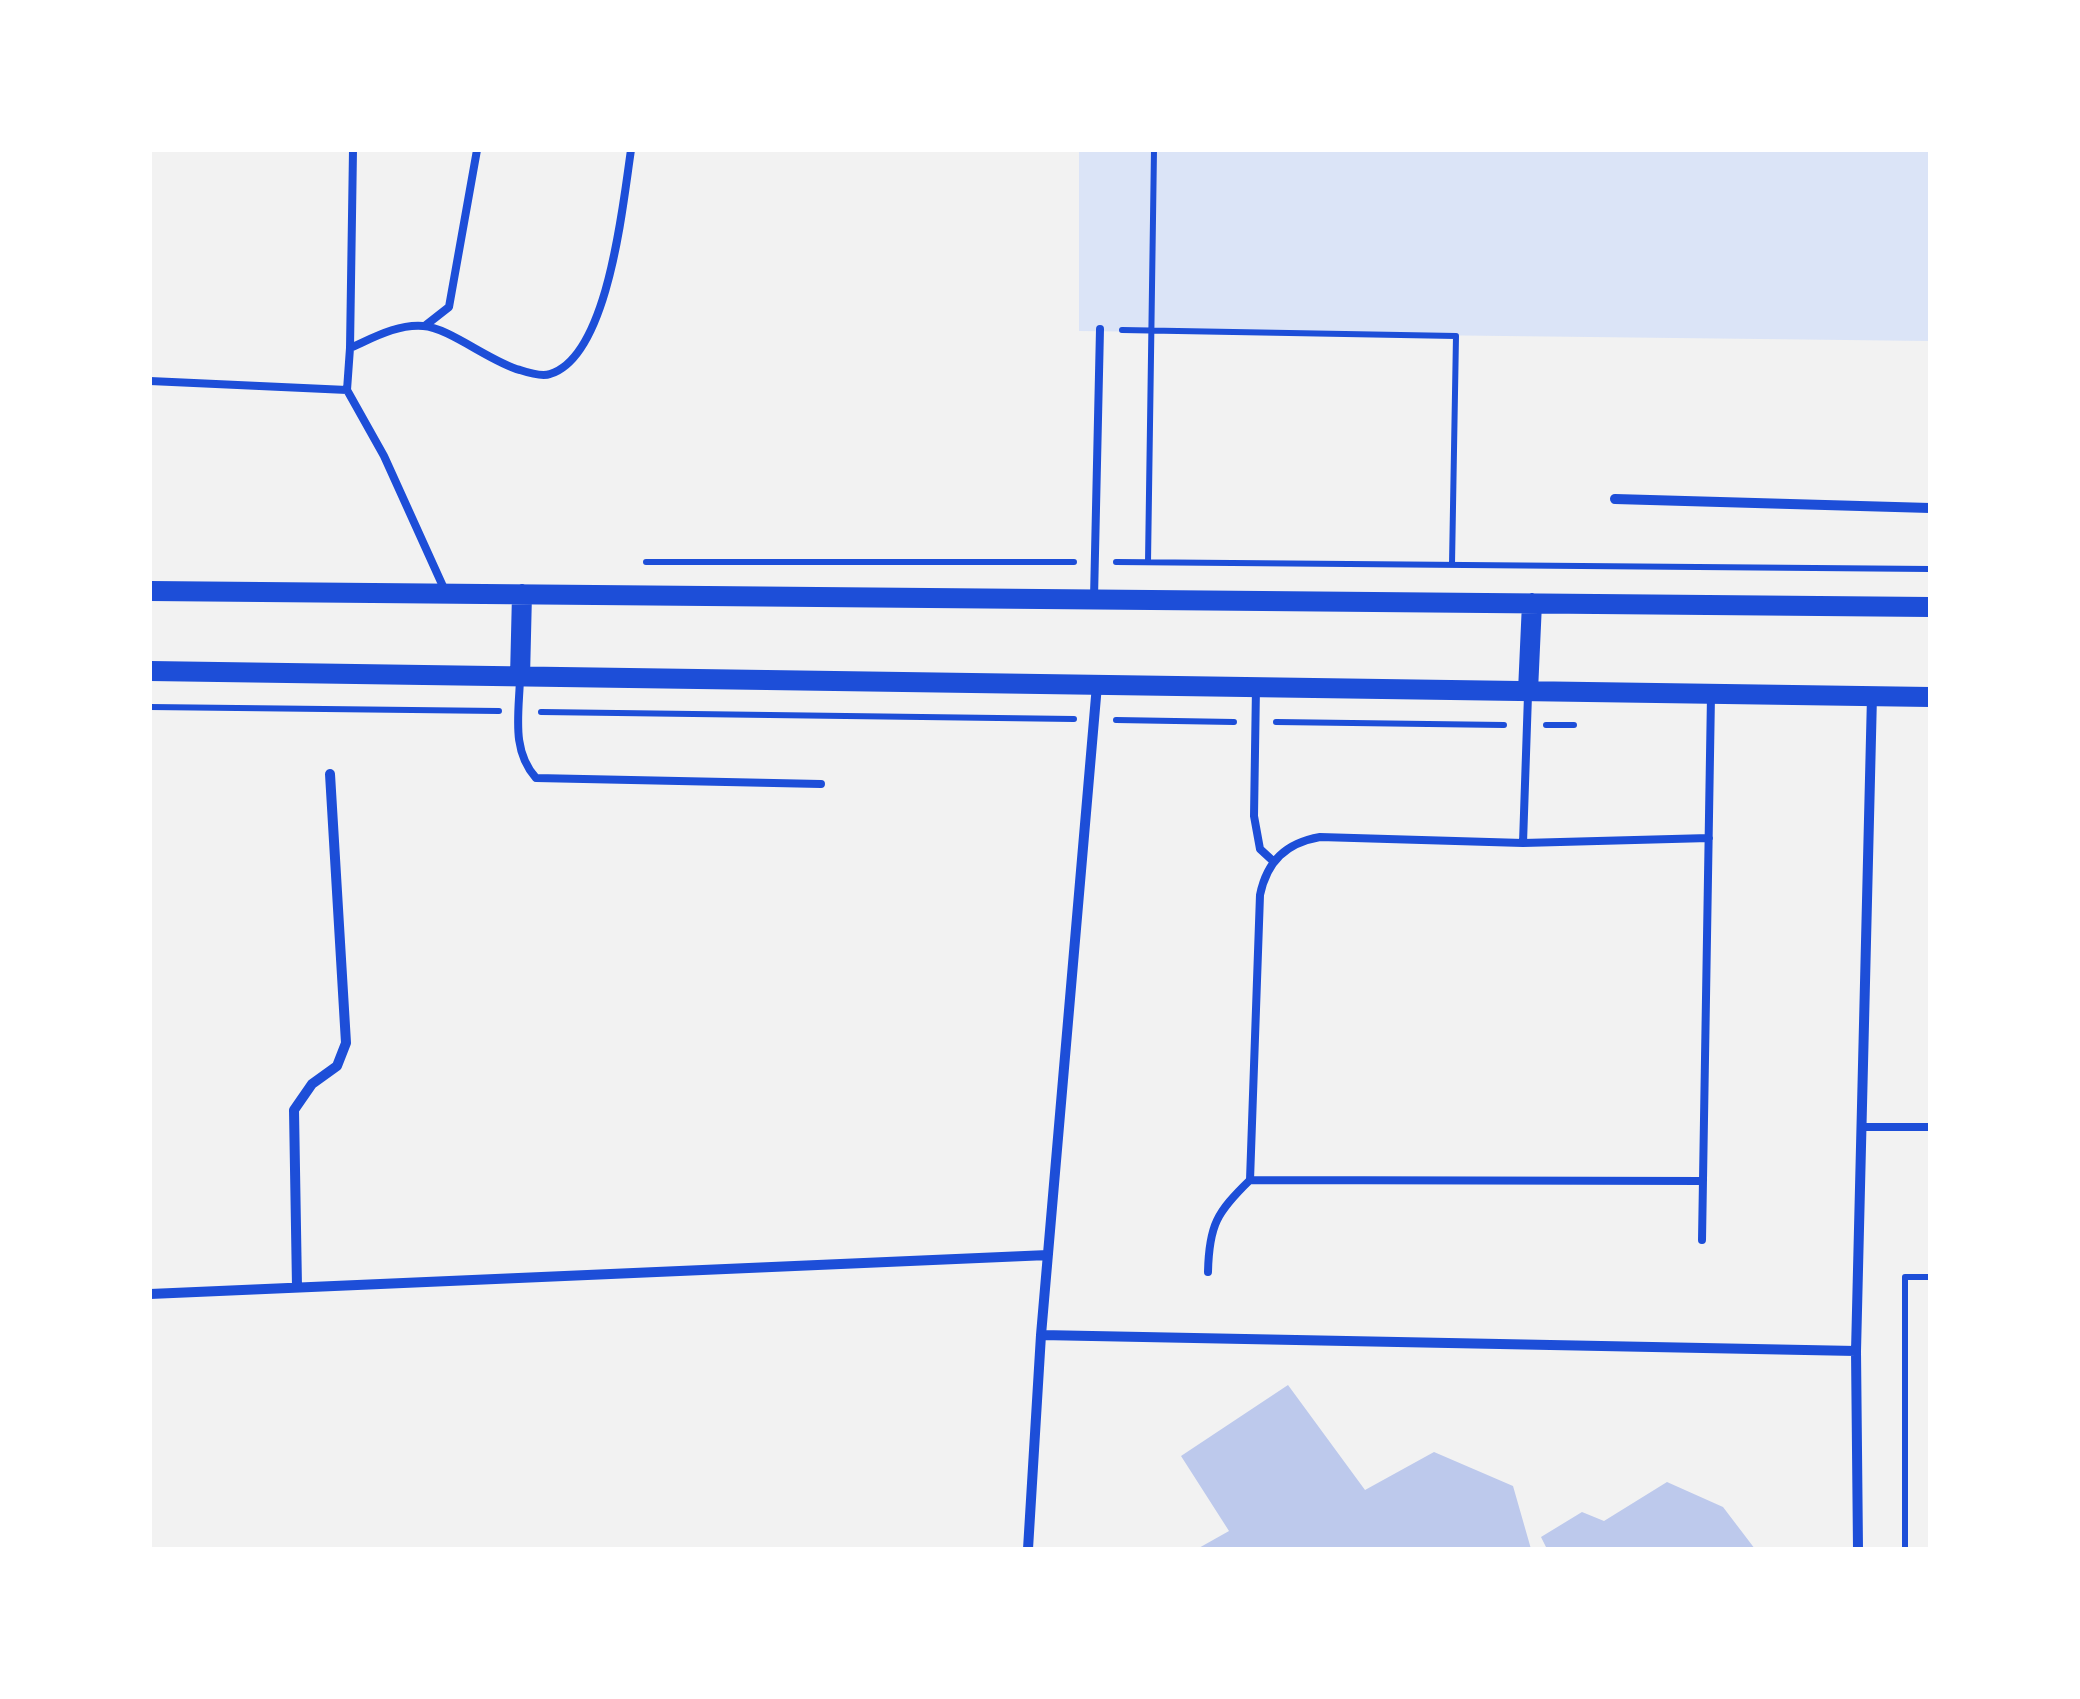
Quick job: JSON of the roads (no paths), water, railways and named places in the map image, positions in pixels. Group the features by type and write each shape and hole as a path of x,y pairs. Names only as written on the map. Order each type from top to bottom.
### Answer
{"main road":[{"path":"150,591 1930,607"},
{"path":"520,677 522,594"},
{"path":"1528,690 1532,603"},
{"path":"150,670 1930,697"}],"street":[{"path":"1615,500 1930,508"},
{"path":"1028,1549 1041,1335 1097,685"},
{"path":"1858,1549 1856,1351 1872,696"},
{"path":"298,1287 294,1110 312,1084 337,1066 346,1042 330,774"},
{"path":"150,1294 1048,1254"},
{"path":"1041,1335 1856,1351"}],"lane":[{"path":"353,150 348,390 384,456 447,594"},
{"path":"426,326 449,307 477,150"},
{"path":"350,348 396,328 426,326 516,369 547,376 567,366 594,323 614,264 630,150"},
{"path":"1094,598 1100,329"},
{"path":"150,381 348,390"},
{"path":"520,677 518,749 536,778 821,784"},
{"path":"1256,687 1254,816 1260,849 1273,861"},
{"path":"1522,843 1528,690"},
{"path":"1702,1240 1711,693"},
{"path":"1208,1272 1215,1219 1250,1180 1260,895 1273,861 1286,849 1302,840 1320,837 1522,843 1709,838"},
{"path":"1861,1127 1930,1127"},
{"path":"1250,1180 1703,1181"}]}
